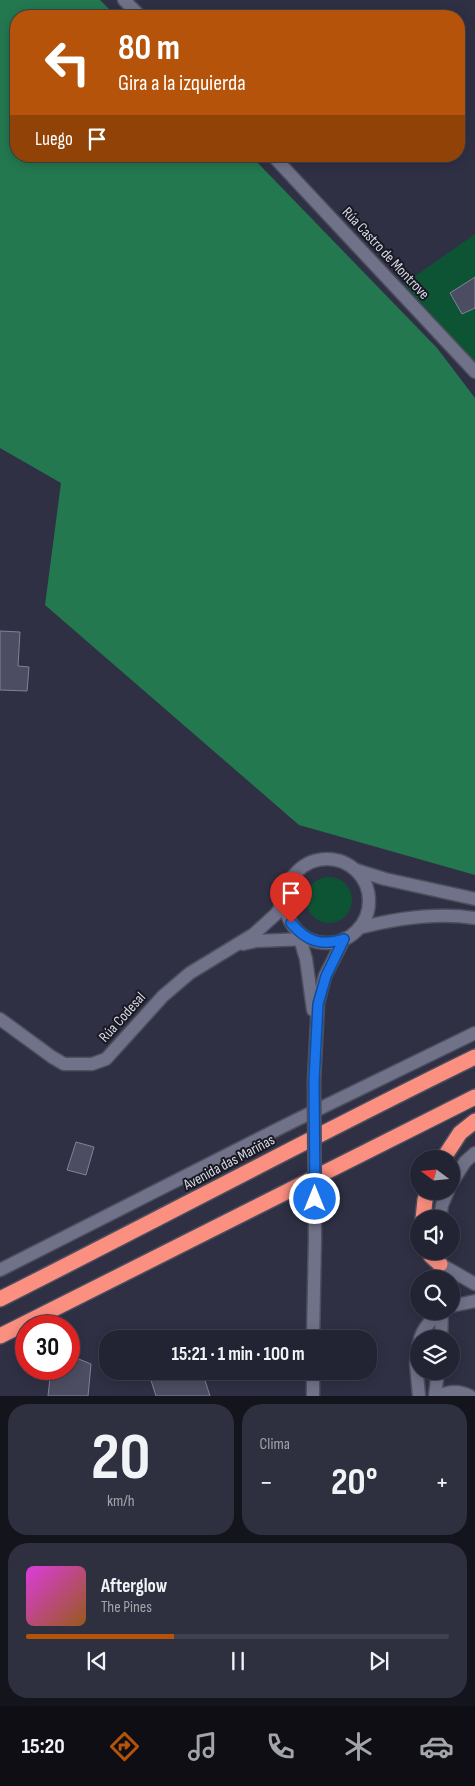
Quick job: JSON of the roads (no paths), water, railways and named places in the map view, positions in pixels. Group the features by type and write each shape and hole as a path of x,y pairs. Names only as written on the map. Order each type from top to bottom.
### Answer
{"highway":[{"name":"Avenida das Mariñas","path":"0,1299 144,1227 362,1112 475,1058"},
{"path":"0,1336 475,1097"},
{"path":"449,1150 460,1133 475,1121"}],"street":[{"path":"124,0 134,10"},
{"name":"Rúa Castro de Montrove","path":"278,162 475,372"},
{"path":"302,936 319,942 332,943 344,939 359,928 366,917 369,904 368,891 363,879 355,869 345,862 333,859 309,862 291,878 286,889 286,913 291,923 302,936 316,1026"},
{"path":"355,869 385,879 475,899"},
{"name":"Rúa Codesal","path":"0,1019 52,1058 64,1064 92,1064 106,1059 146,1014 190,973 254,934 276,914 285,901"},
{"path":"359,928 398,919 432,915 475,918"},
{"name":"Rúa Codesal","path":"236,945 302,936"},
{"path":"313,1330 316,1026 318,1004 326,976 344,939"},
{"path":"0,1270 286,1124 475,1033"},
{"path":"460,1170 475,1153"},
{"path":"440,1265 475,1284"},
{"path":"460,1304 475,1300"},
{"path":"423,1330 431,1320"},
{"path":"313,1380 313,1396"},
{"path":"418,1380 419,1396"},
{"path":"438,1380 437,1396 445,1393 462,1392 470,1396"}]}
